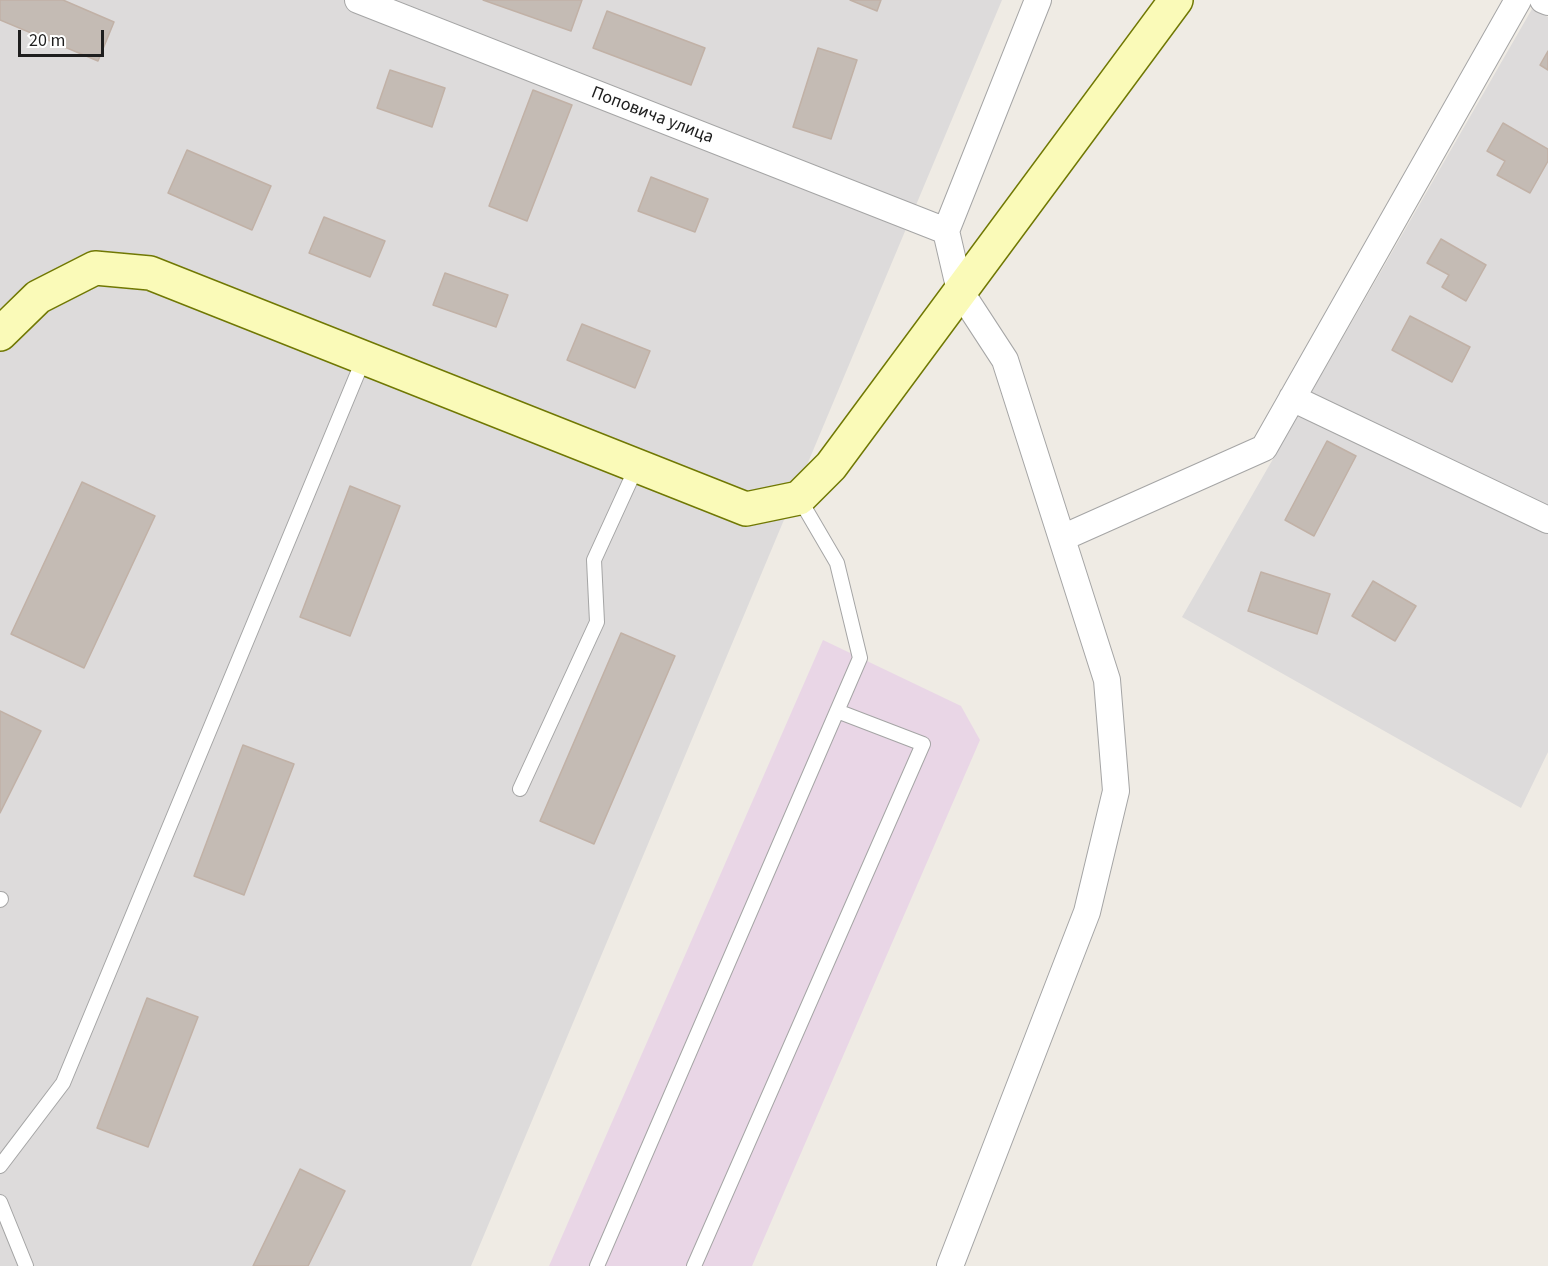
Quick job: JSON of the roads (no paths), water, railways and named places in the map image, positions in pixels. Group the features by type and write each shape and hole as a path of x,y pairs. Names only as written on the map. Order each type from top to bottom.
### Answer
{"street":[{"name":"Поповича улица","path":"358,0 946,231"},
{"path":"950,1266 1087,912 1116,791 1107,680 1005,360 960,291 946,231 1038,0"},
{"path":"0,334 38,297 95,268 150,273 746,509 799,498 831,466 1176,0"},
{"path":"1062,538 1264,448 1518,0"},
{"path":"1543,0 1548,2"},
{"path":"1292,398 1548,520"}],"lane":[{"path":"0,1166 63,1083 364,358"},
{"path":"520,789 597,622 594,560 638,466"},
{"path":"597,1266 860,658 837,563 799,498"},
{"path":"694,1266 923,744 837,711"},
{"path":"0,1202 27,1266"}]}
